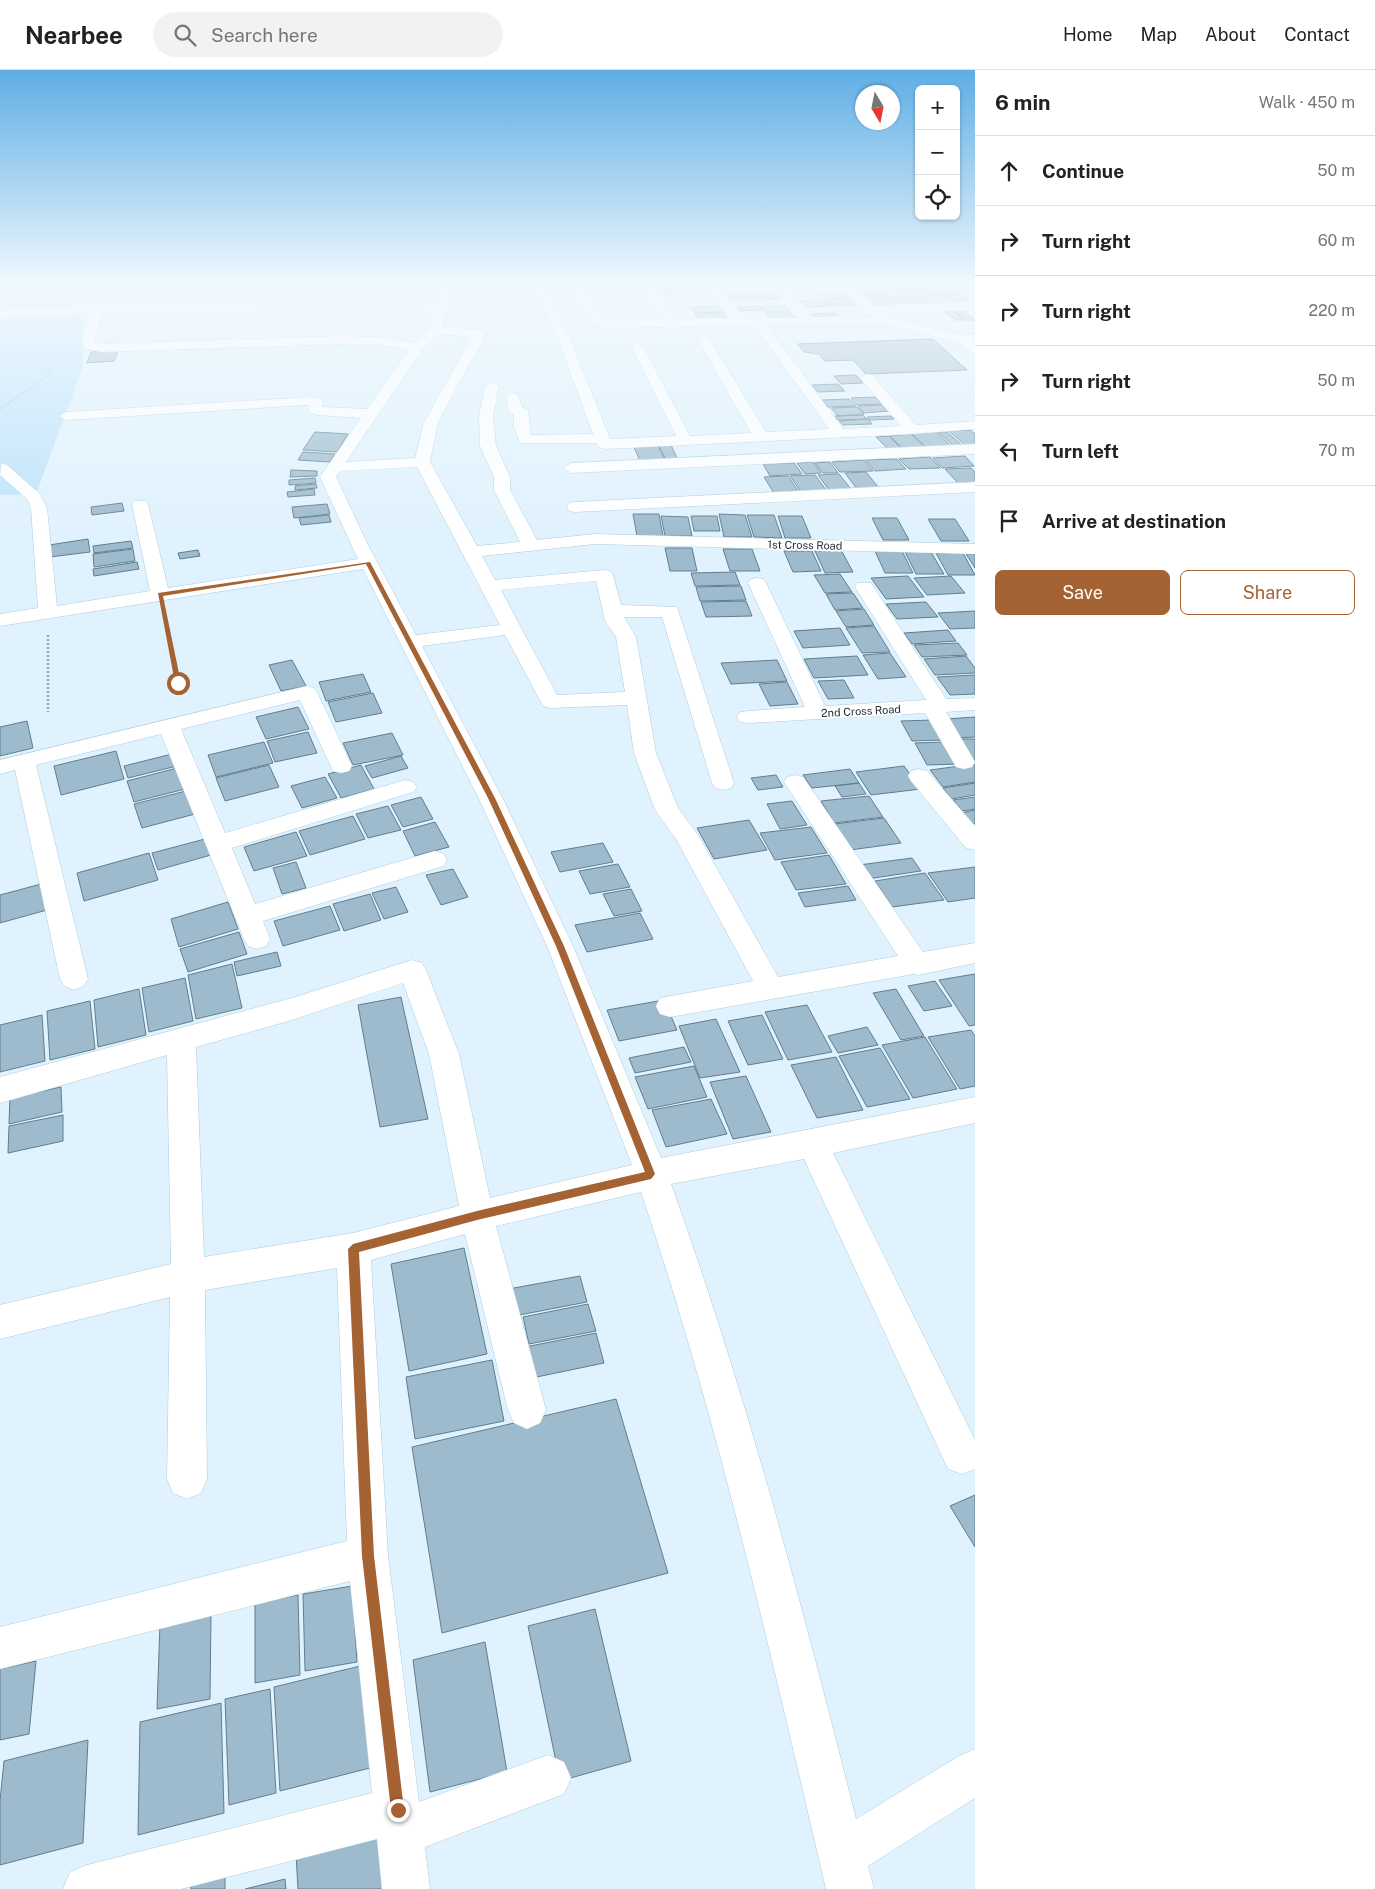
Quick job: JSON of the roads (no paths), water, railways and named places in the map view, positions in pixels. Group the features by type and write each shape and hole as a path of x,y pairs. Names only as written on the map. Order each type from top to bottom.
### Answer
{"street":[{"path":"405,368 328,477 368,563 491,798 560,946 651,1174 688,1280 775,1582 846,1872 975,1772"},
{"path":"461,368 431,422 422,462 473,552 510,629 550,702 635,698"},
{"path":"575,368 604,444 912,430 975,425"},
{"path":"648,368 685,440"},
{"path":"721,368 762,436"},
{"path":"792,368 839,433"},
{"path":"867,378 912,430"},
{"path":"492,386 486,416 488,446 502,478 502,490 531,546"},
{"path":"514,397 515,411 522,411 521,427 525,440 602,438"},
{"path":"66,416 310,401 316,402 314,409 317,411 372,414"},
{"path":"572,468 618,477 975,449"},
{"path":"335,467 422,462"},
{"path":"1,468 34,497 39,508 48,612"},
{"path":"618,477 623,504 636,541"},
{"path":"576,507 975,487"},
{"path":"140,504 160,594"},
{"name":"1st Cross Road","path":"473,552 594,539 975,549"},
{"path":"0,620 368,563"},
{"path":"490,586 604,575 615,621 626,637 645,753 667,810 686,835 772,989"},
{"path":"757,583 818,713"},
{"path":"864,587 936,706 964,762"},
{"path":"613,612 670,611 723,783"},
{"path":"409,642 510,629"},
{"path":"0,767 308,692 342,766"},
{"name":"2nd Cross Road","path":"748,717 975,704"},
{"path":"169,726 252,927 435,860"},
{"path":"24,761 74,979"},
{"path":"919,776 975,842"},
{"path":"795,782 918,965"},
{"path":"218,844 405,786"},
{"path":"670,1006 918,965 975,953"},
{"path":"0,1090 292,1009 412,970 444,1054 477,1216 527,1410"},
{"path":"181,1041 188,1276 187,1479"},
{"path":"0,1322 188,1276 353,1249 477,1216 693,1164 971,1118"},
{"path":"813,1144 962,1455"},
{"path":"353,1249 368,1556 406,1889"},
{"path":"0,1648 368,1556"},
{"path":"88,1889 399,1821 548,1778"}]}
